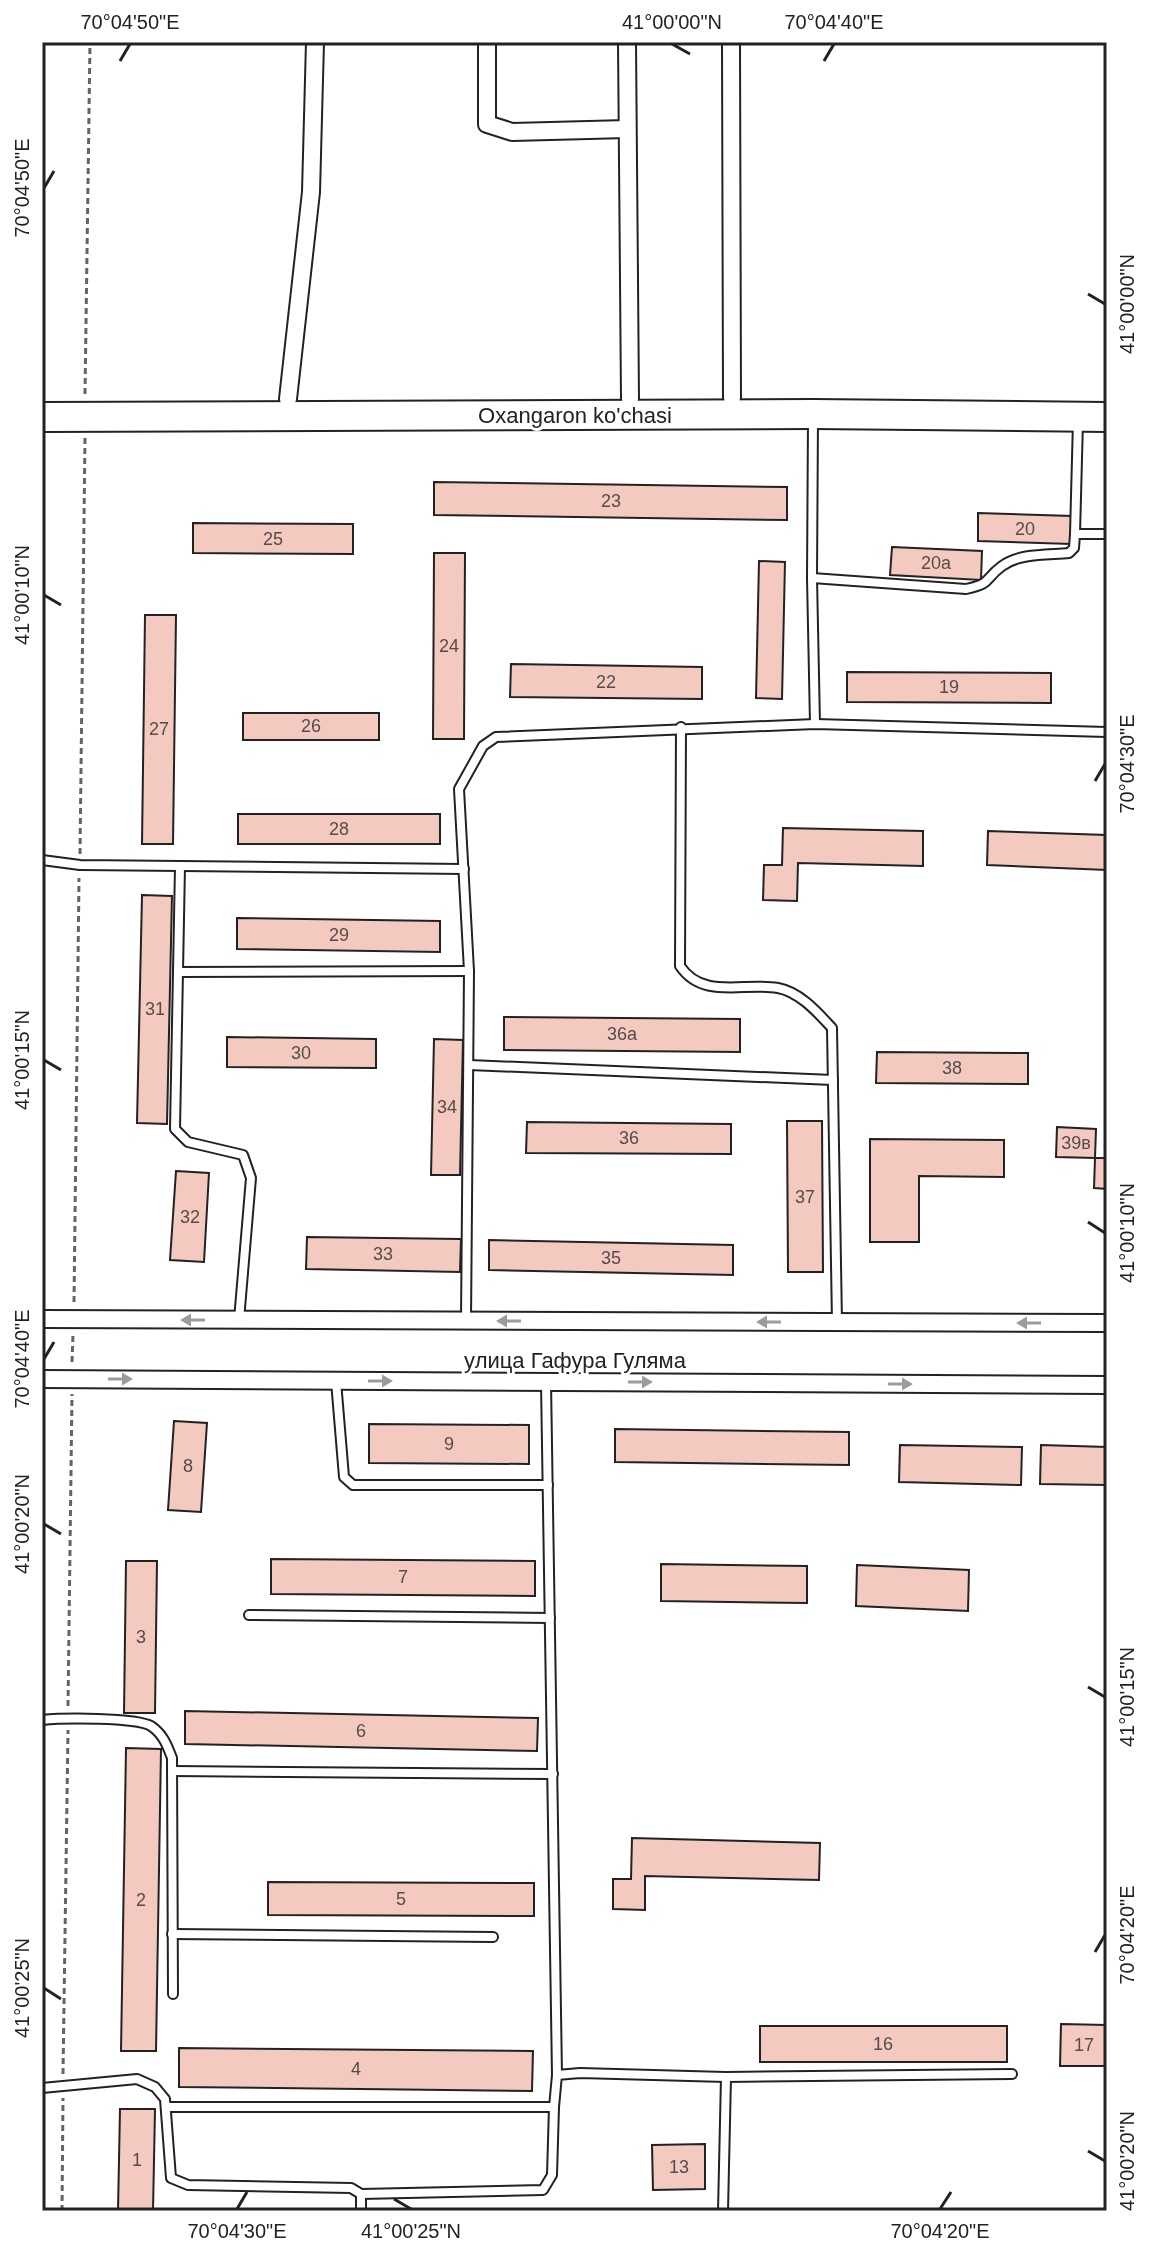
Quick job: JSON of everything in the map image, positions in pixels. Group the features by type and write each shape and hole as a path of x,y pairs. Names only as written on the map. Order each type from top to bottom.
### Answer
{"highway":[{"name":"Oxangaron ko'chasi","path":"42,417 85,408 288,399 732,398 813,406 1107,417"},
{"name":"Oxangaron ko'chasi","path":"42,399 85,408 1107,402"}],"street":[{"path":"288,399 311,192 315,42"},
{"path":"487,42 487,124 512,132 627,129"},
{"path":"627,42 630,399"},
{"path":"731,42 732,398"},
{"path":"42,1319 1107,1323"},
{"name":"улица Гафура Гуляма","path":"42,1379 1107,1385"}],"lane":[{"path":"813,406 815,724"},
{"path":"812,578 966,589 984,585 1002,565 1025,557 1069,553 1074,548 1075,534 1078,417"},
{"path":"1075,534 1107,534"},
{"path":"466,1321 469,971 459,789 483,746 496,737 681,727 815,724 1107,732"},
{"path":"681,727 680,966 688,978 708,987 780,988 811,1006 832,1028 837,1322"},
{"path":"42,860 80,865 464,869"},
{"path":"180,866 175,1129 188,1142 243,1155 251,1178 239,1320"},
{"path":"178,972 469,971"},
{"path":"469,1065 833,1080"},
{"path":"336,1380 344,1477 353,1485 548,1485"},
{"path":"42,2088 137,2079 155,2087 165,2099 171,2178 188,2185 351,2188 361,2194 543,2190 552,2175 557,2075 546,1382"},
{"path":"249,1615 550,1618"},
{"path":"42,1720 68,1718 148,1724 162,1736 172,1758 173,1994"},
{"path":"172,1771 553,1774"},
{"path":"172,1934 493,1937"},
{"path":"557,2075 1012,2074"},
{"path":"723,2211 726,2077"},
{"path":"166,2107 554,2107"},
{"path":"361,2194 361,2211"}],"path":[{"path":"62,2211 90,42"}],"building":[{"path":"434,482 787,487 787,520 434,515"},
{"path":"978,513 1072,516 1071,544 978,541"},
{"path":"193,523 353,524 353,554 193,553"},
{"path":"892,547 982,551 981,580 890,575"},
{"path":"434,553 465,553 464,739 433,739"},
{"path":"759,561 785,562 782,699 756,698"},
{"path":"145,615 176,615 173,844 142,844"},
{"path":"511,664 702,667 702,699 510,697"},
{"path":"847,672 1051,673 1051,703 847,702"},
{"path":"243,713 379,713 379,740 243,740"},
{"path":"238,814 440,814 440,844 238,844"},
{"path":"783,828 923,831 923,866 798,863 797,901 763,900 764,865 782,865"},
{"path":"988,831 1107,835 1107,870 987,865"},
{"path":"142,895 172,896 167,1124 137,1123"},
{"path":"237,918 440,921 440,952 237,949"},
{"path":"504,1017 740,1019 740,1052 504,1050"},
{"path":"227,1037 376,1039 376,1068 227,1067"},
{"path":"434,1039 463,1040 460,1175 431,1175"},
{"path":"877,1052 1028,1053 1028,1084 876,1083"},
{"path":"787,1121 822,1121 823,1272 788,1272"},
{"path":"527,1122 731,1124 731,1154 526,1153"},
{"path":"1057,1127 1096,1129 1095,1158 1056,1157"},
{"path":"870,1139 1004,1140 1004,1177 919,1176 919,1242 870,1242"},
{"path":"1095,1158 1107,1158 1107,1189 1094,1188"},
{"path":"176,1171 209,1173 204,1262 170,1260"},
{"path":"307,1237 461,1239 460,1272 306,1269"},
{"path":"489,1240 733,1245 733,1275 489,1270"},
{"path":"174,1421 207,1423 201,1512 168,1510"},
{"path":"369,1424 529,1425 529,1464 369,1463"},
{"path":"615,1429 849,1432 849,1465 615,1462"},
{"path":"900,1445 1022,1447 1021,1485 899,1482"},
{"path":"1041,1445 1107,1447 1107,1485 1040,1484"},
{"path":"271,1559 535,1561 535,1596 271,1594"},
{"path":"126,1561 157,1561 155,1713 124,1713"},
{"path":"661,1564 807,1566 807,1603 661,1601"},
{"path":"857,1565 969,1570 968,1611 856,1606"},
{"path":"185,1711 538,1718 537,1751 185,1744"},
{"path":"126,1748 161,1749 156,2051 121,2051"},
{"path":"632,1838 820,1843 819,1880 645,1876 645,1910 613,1909 613,1879 631,1879"},
{"path":"268,1882 534,1883 534,1916 268,1915"},
{"path":"1061,2024 1107,2025 1107,2066 1060,2066"},
{"path":"760,2026 1007,2026 1007,2062 760,2062"},
{"path":"179,2048 533,2051 532,2091 179,2087"},
{"path":"120,2109 155,2109 153,2211 118,2211"},
{"path":"705,2144 705,2189 653,2190 652,2145"}]}
